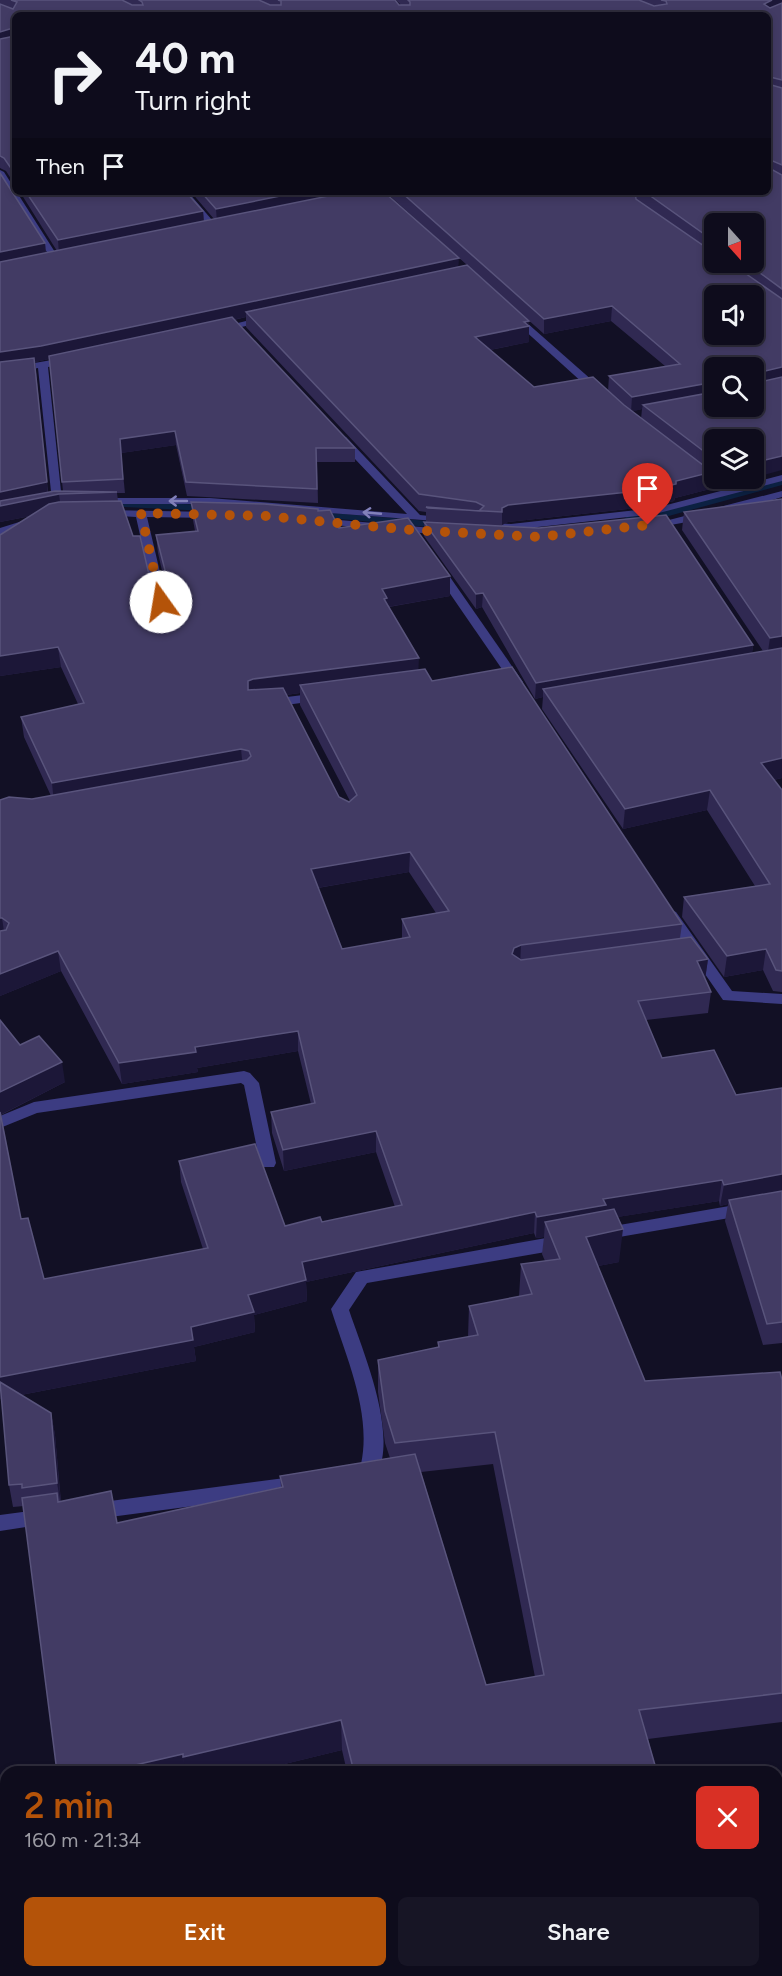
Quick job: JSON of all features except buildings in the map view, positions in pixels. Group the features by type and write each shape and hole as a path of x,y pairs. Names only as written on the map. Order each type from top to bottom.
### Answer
{"street":[{"path":"0,172 12,191"},
{"path":"15,195 56,260"},
{"path":"186,195 215,229"},
{"path":"204,231 226,227"},
{"path":"44,262 67,258"},
{"path":"504,307 610,402"},
{"path":"212,330 281,315"},
{"path":"235,326 243,334"},
{"path":"0,372 77,358"},
{"path":"43,366 57,502"},
{"path":"333,429 415,516"},
{"path":"538,537 480,529 630,515 722,490 782,478"},
{"path":"634,526 673,527 782,494"},
{"path":"89,501 210,501 415,516 457,527 415,535 243,516"},
{"path":"141,513 161,602"},
{"path":"90,514 220,515"},
{"path":"0,532 42,519"},
{"path":"431,558 506,672 525,696"},
{"path":"255,705 291,706 336,694"},
{"path":"661,900 687,951 728,996 782,999"},
{"path":"0,1122 34,1108 244,1077 250,1083 268,1163"},
{"path":"343,1478 355,1477 370,1469 374,1456 372,1420 340,1310 362,1277 782,1203"},
{"path":"0,1523 319,1482"}],"waterway":[{"path":"628,519 665,514 782,482"},
{"path":"107,504 207,508"},
{"path":"320,515 440,525"}],"route":[{"path":"161,602 141,513 265,516 411,530 538,537 648,525"}]}
